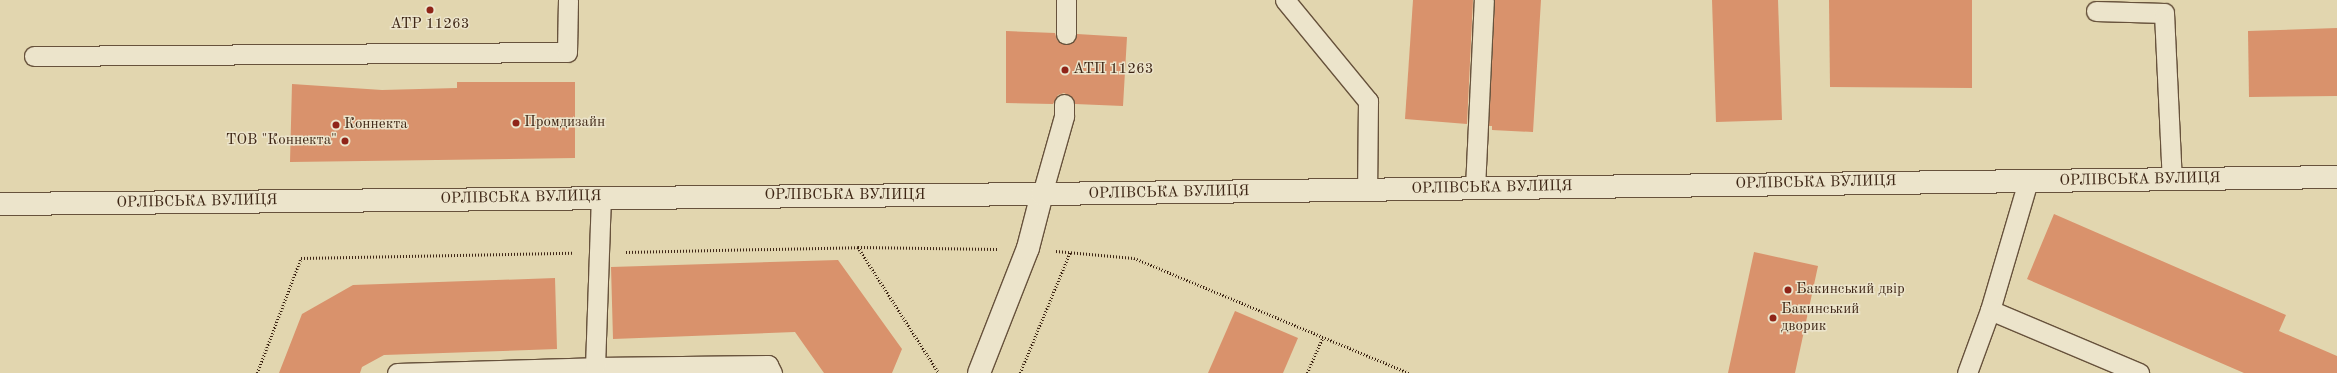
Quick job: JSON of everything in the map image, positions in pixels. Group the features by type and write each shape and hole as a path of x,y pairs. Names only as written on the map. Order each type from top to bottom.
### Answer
{"street":[{"name":"ОРЛІВСЬКА ВУЛИЦЯ","path":"0,204 601,197 1042,194 2337,177"},
{"path":"979,373 1028,248 1042,194"}],"lane":[{"path":"34,56 567,52 568,0"},
{"path":"1066,0 1066,34"},
{"path":"1285,0 1368,101 1367,190"},
{"path":"1475,188 1484,0"},
{"path":"2096,11 2164,13 2172,180"},
{"path":"1042,194 1064,116 1064,104"},
{"path":"1967,373 1990,310 2028,181"},
{"path":"595,367 601,197"},
{"path":"1990,310 2139,373"},
{"path":"397,373 595,367 768,365 772,373"}],"path":[{"path":"858,247 1028,248 1134,258 1409,373"},
{"path":"1020,373 1070,252"},
{"path":"1308,373 1323,337"}],"building":[{"path":"1413,0 1473,0 1467,124 1405,119"},
{"path":"1495,0 1541,0 1533,132 1492,130 1492,126 1489,126"},
{"path":"1712,0 1778,0 1782,120 1716,122"},
{"path":"1829,0 1972,0 1972,88 1830,87"},
{"path":"2337,28 2337,96 2249,97 2248,31"},
{"name":"АТП 11263","path":"1006,31 1055,33 1057,40 1066,45 1072,43 1077,34 1127,37 1123,106 1075,104 1073,98 1064,93 1058,95 1053,104 1006,103"},
{"path":"457,82 575,82 575,158 290,162 292,84 382,90 457,88"},
{"path":"2054,214 2286,315 2279,331 2337,356 2337,373 2244,373 2027,279"},
{"name":"Бакинський дворик","path":"1754,252 1818,266 1795,373 1728,373"},
{"path":"838,260 902,349 892,373 824,373 795,332 613,339 611,267"},
{"path":"555,278 557,349 384,355 362,367 360,373 279,373 302,314 353,285"},
{"path":"1235,311 1298,338 1283,373 1208,373"}],"place":[{"name":"ATP 11263","path":"430,10"},
{"name":"АТП 11263","path":"1065,70"},
{"name":"Промдизайн","path":"516,123"},
{"name":"Коннекта","path":"336,125"},
{"name":"ТОВ \"Коннекта\"","path":"345,141"},
{"name":"Бакинський двір","path":"1788,290"},
{"name":"Бакинський дворик","path":"1773,318"}]}
